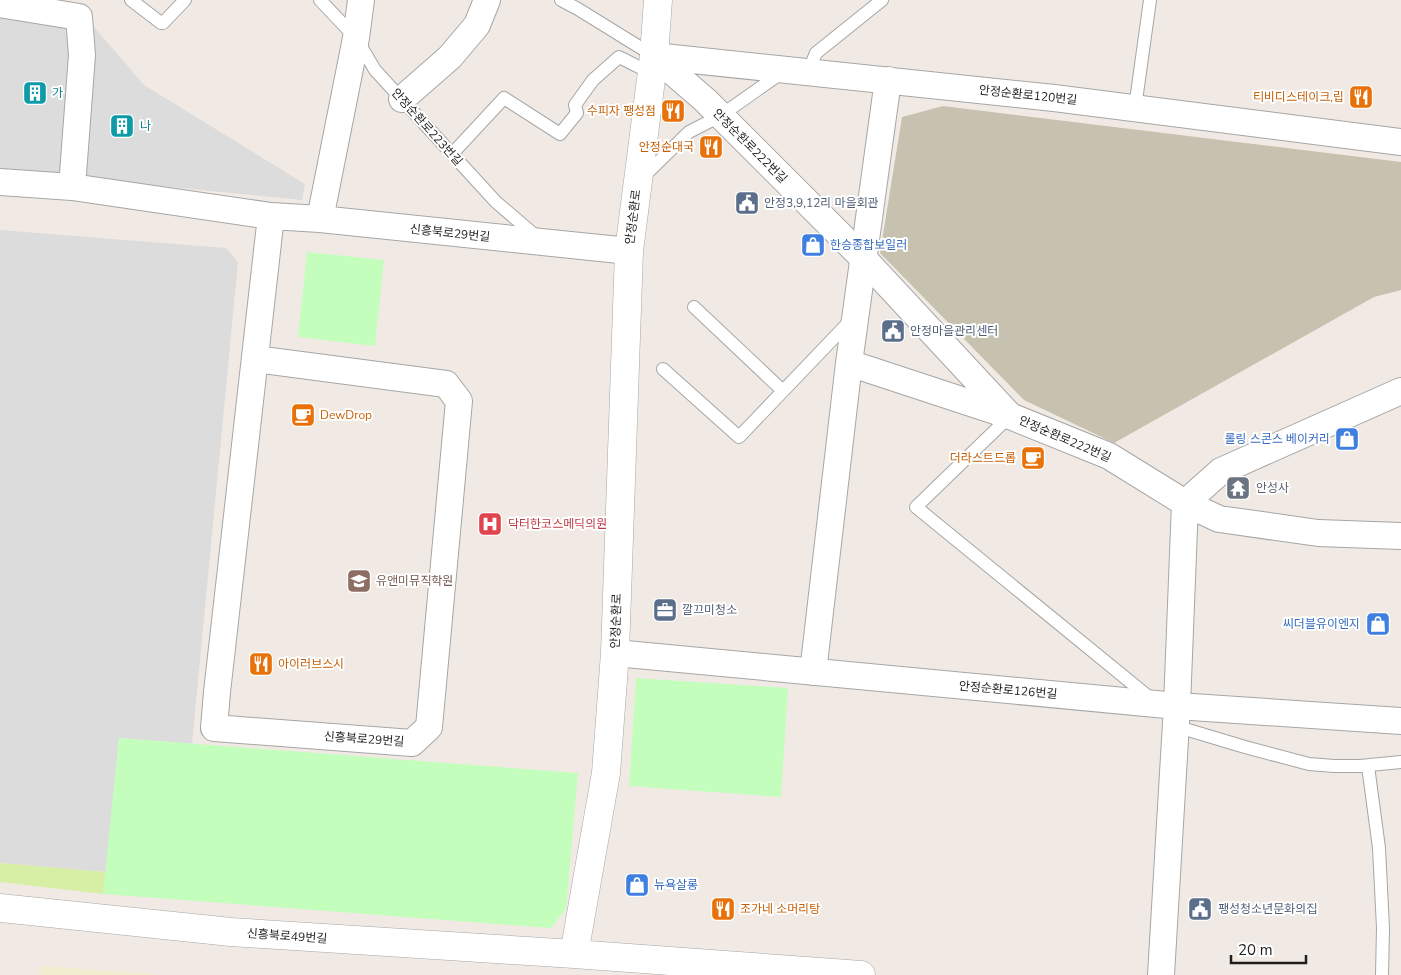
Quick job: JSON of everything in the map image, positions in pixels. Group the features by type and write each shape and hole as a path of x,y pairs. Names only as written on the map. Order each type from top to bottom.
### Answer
{"street":[{"path":"320,220 362,0"},
{"path":"402,99 450,57 476,25 487,0"},
{"name":"안정순환로","path":"574,954 606,773 615,653 629,251 658,0"},
{"path":"0,4 86,9 72,187"},
{"name":"안정순환로120번길","path":"652,64 797,71 888,80 1054,98 1401,142"},
{"name":"안정순환로222번길","path":"652,64 720,116 864,259 1010,416 1109,456 1185,503 1219,519 1318,533 1401,536"},
{"path":"812,672 849,363 888,80"},
{"name":"신흥북로29번길","path":"0,182 72,187 271,216 629,251"},
{"name":"신흥북로29번길","path":"255,359 446,384 459,401 429,727 412,742 214,728 255,359 271,216"},
{"path":"849,363 1010,416"},
{"path":"1161,975 1170,713 1185,503 1221,471 1401,391"},
{"name":"안정순환로126번길","path":"615,653 812,672 1170,713 1401,721"},
{"name":"신흥북로49번길","path":"0,908 231,932 574,954"},
{"path":"574,954 861,975"}],"lane":[{"path":"131,0 161,23 185,0"},
{"name":"안정순환로223번길","path":"320,0 356,38 375,70 496,202 545,244"},
{"path":"561,0 578,9 652,64"},
{"path":"637,183 689,132 797,71 816,53 882,0"},
{"path":"1135,108 1150,0"},
{"path":"452,154 504,98 560,134 577,113 575,105 593,80 619,57 652,64"},
{"path":"694,307 783,391"},
{"path":"663,369 739,437 856,314"},
{"path":"1010,416 916,507 1118,674 1170,713 1186,729 1309,764 1368,766 1401,762"},
{"path":"1368,766 1379,848 1383,928 1382,975"}],"shaded area":[{"path":"0,16 95,28 144,85 305,184 302,200 0,170"},
{"path":"943,106 1401,162 1401,290 1374,297 1114,443 1024,400 880,253 902,117"},
{"path":"0,230 226,248 238,262 192,744 119,738 106,872 0,863"},
{"path":"41,966 162,975 38,975"}],"green space":[{"path":"307,252 384,260 375,346 298,337"},
{"path":"636,678 788,688 781,797 629,786"},
{"path":"119,738 578,773 566,909 551,928 103,894"},
{"path":"0,863 106,872 103,894 0,882"}],"place":[{"name":"가","path":"35,93"},
{"name":"티비디스테이크,립","path":"1361,97"},
{"name":"수피자 팽성점","path":"673,111"},
{"name":"나","path":"122,126"},
{"name":"안정순대국","path":"711,147"},
{"name":"안정3,9,12리 마을회관","path":"747,203"},
{"name":"한승종합보일러","path":"813,245"},
{"name":"안정마을관리센터","path":"893,331"},
{"name":"DewDrop","path":"303,415"},
{"name":"롤링 스콘스 베이커리","path":"1347,439"},
{"name":"더라스트드롭","path":"1033,458"},
{"name":"안성사","path":"1238,488"},
{"name":"닥터한코스메딕의원","path":"490,524"},
{"name":"유앤미뮤직학원","path":"359,581"},
{"name":"깔끄미청소","path":"665,610"},
{"name":"씨더블유이엔지","path":"1378,624"},
{"name":"아이러브스시","path":"261,664"},
{"name":"뉴욕살롱","path":"637,885"},
{"name":"조가네 소머리탕","path":"723,909"},
{"name":"팽성청소년문화의집","path":"1200,909"}]}
